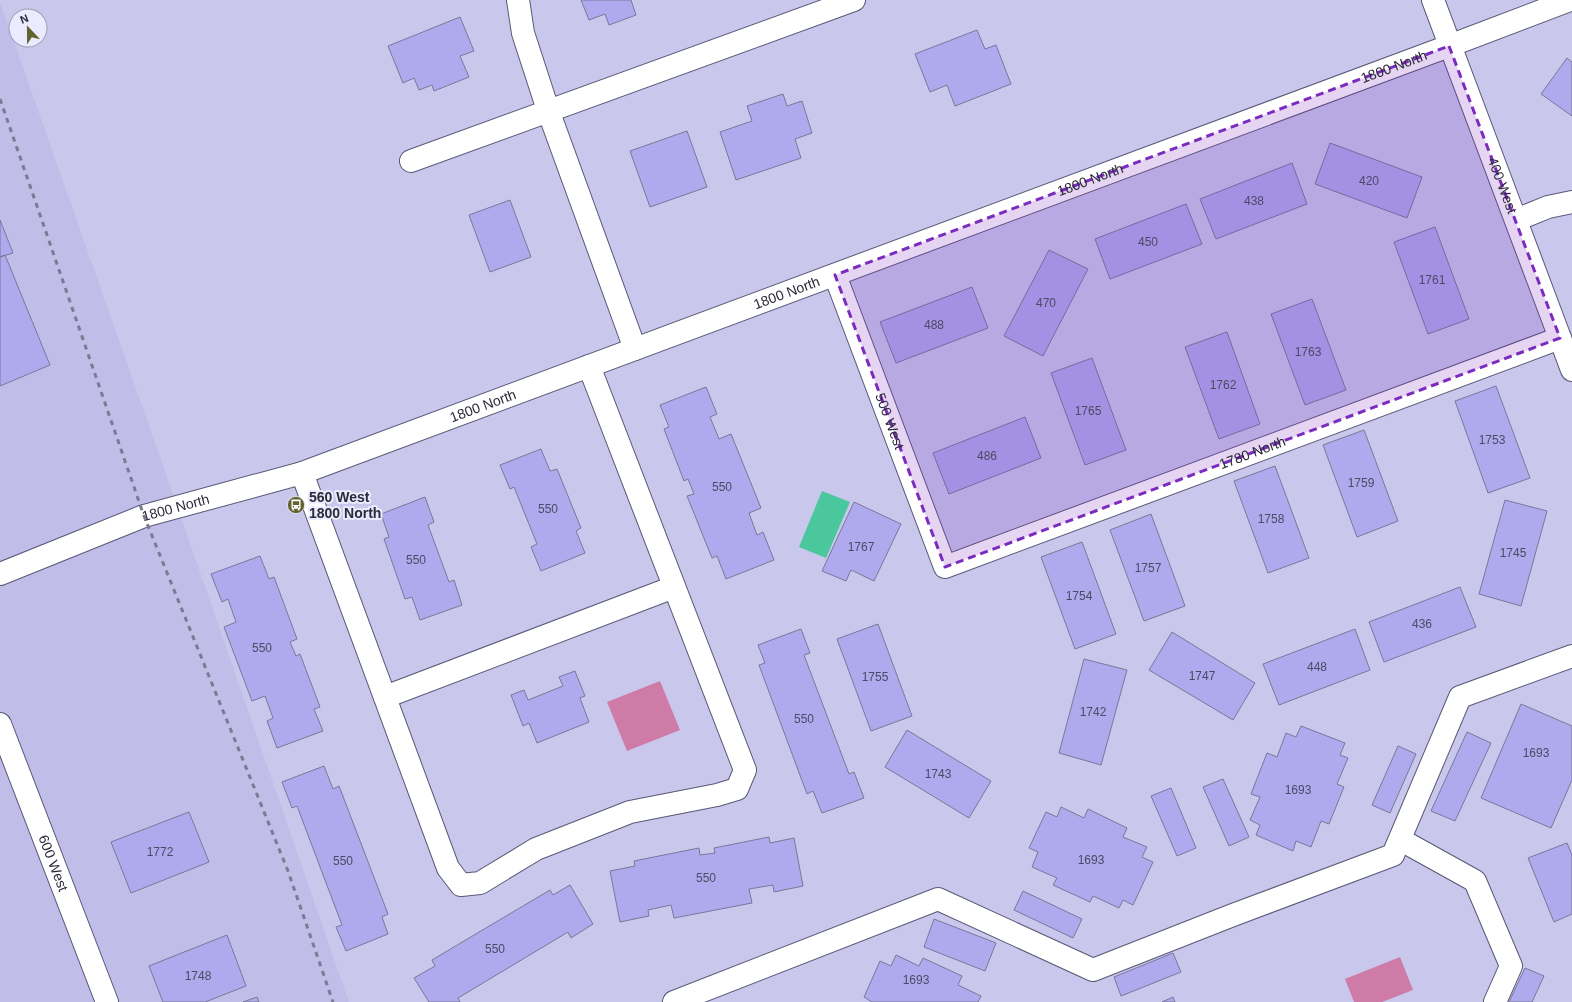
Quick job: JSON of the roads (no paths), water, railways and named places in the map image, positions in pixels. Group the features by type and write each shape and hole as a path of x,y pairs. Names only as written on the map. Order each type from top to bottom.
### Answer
{"street":[{"path":"518,0 523,33 548,110 635,349"},
{"path":"410,161 854,0"},
{"name":"400 West","path":"1433,0 1572,370"},
{"name":"1800 North","path":"0,574 144,516 302,473 1570,0"},
{"path":"1516,220 1548,207 1572,202"},
{"name":"500 West","path":"835,275 945,567"},
{"name":"1780 North","path":"945,567 1560,338"},
{"path":"302,473 448,868 461,885 480,883 536,849 630,812 717,795 737,788 745,770 589,366"},
{"path":"385,697 674,587"},
{"path":"674,1002 938,899 1093,970 1233,915 1394,856 1460,697 1572,656"},
{"name":"600 West","path":"0,724 107,1002"},
{"path":"1401,840 1475,881 1511,966 1495,1002"}],"railway":[{"path":"0,99 144,516 288,871 333,1002"}],"place":[{"name":"560 West 1800 North","path":"296,505"}]}
